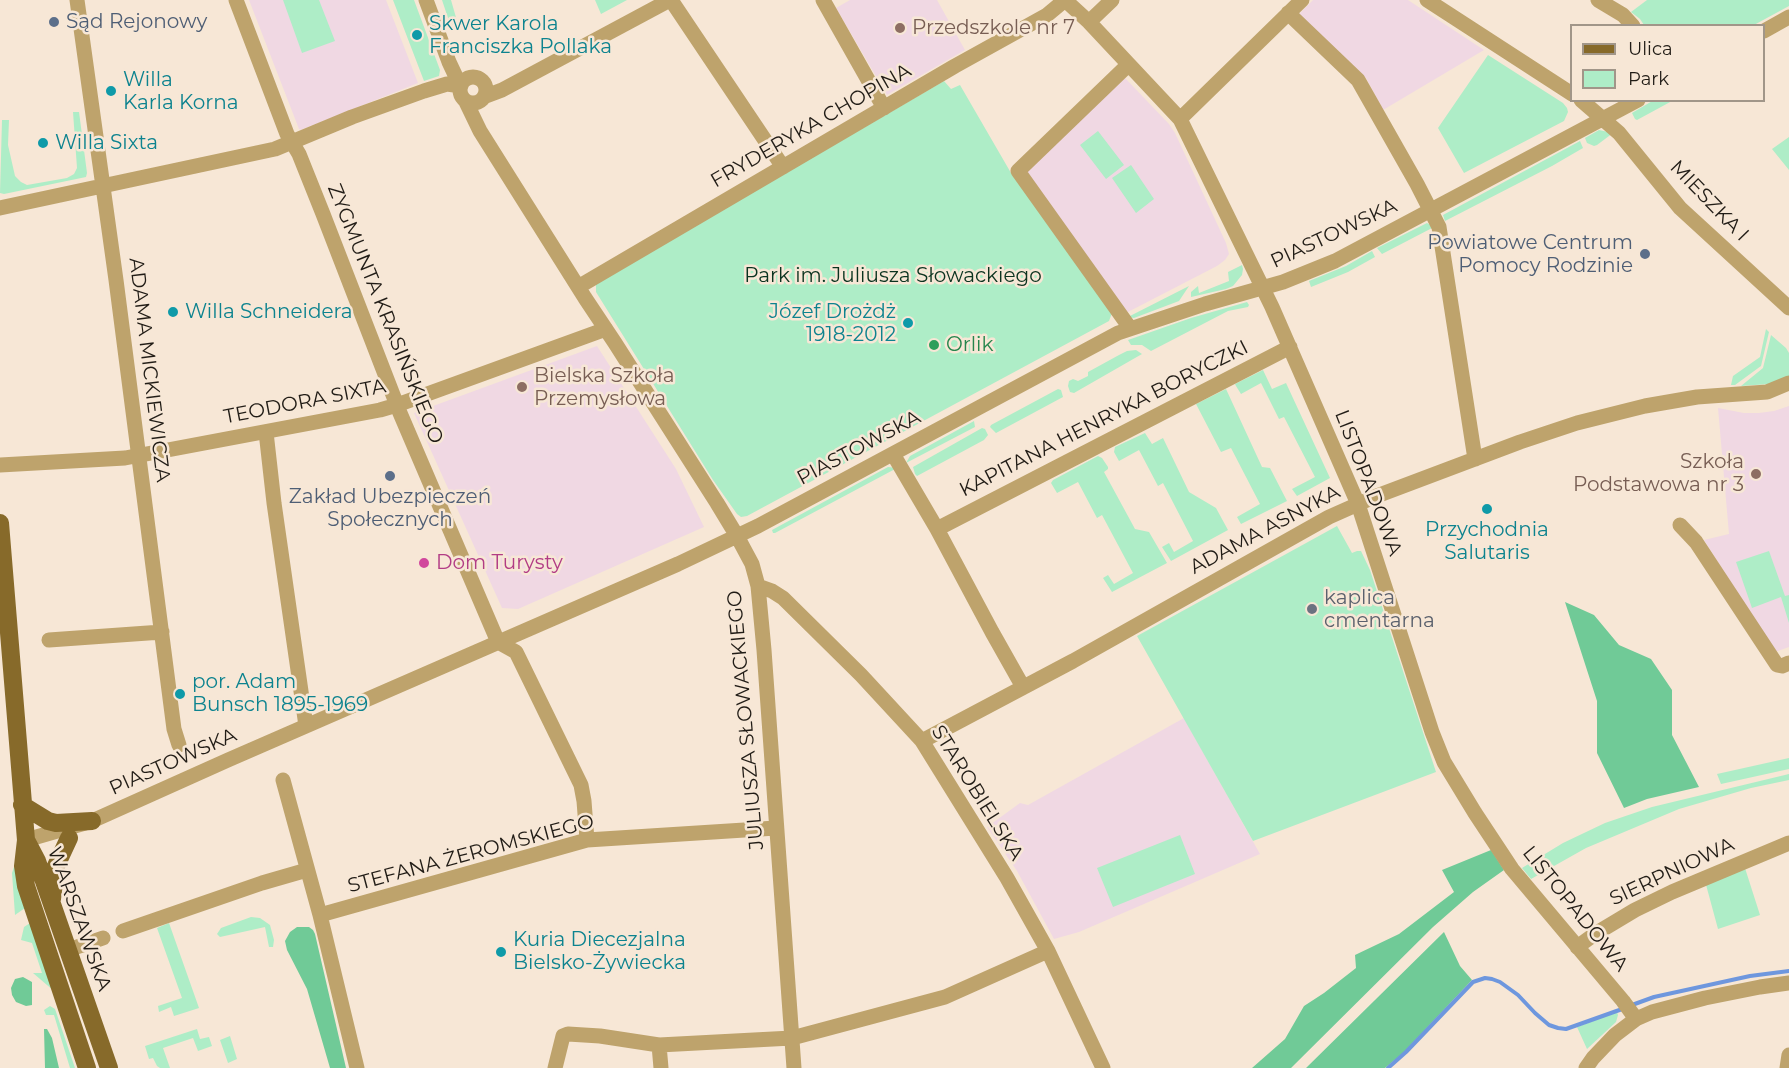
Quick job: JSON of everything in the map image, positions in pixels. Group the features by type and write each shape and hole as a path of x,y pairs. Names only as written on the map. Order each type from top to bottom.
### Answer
{"main road":[{"path":"0,523 26,840"},
{"path":"22,805 48,821 56,823 92,821"},
{"path":"52,904 56,866 69,838"},
{"name":"WARSZAWSKA","path":"26,840 37,861 109,1068"},
{"name":"WARSZAWSKA","path":"26,840 23,866 26,886 87,1068"}],"street":[{"name":"ADAMA MICKIEWICZA","path":"77,0 174,729 179,745"},
{"name":"ZYGMUNTA KRASIŃSKIEGO","path":"236,0 282,123 299,154 397,405 498,642"},
{"path":"426,0 449,62 457,79 464,82"},
{"path":"464,82 461,95 479,96 514,82 671,0 783,167"},
{"path":"823,0 884,108"},
{"name":"FRYDERYKA CHOPINA","path":"578,287 955,66 1047,15 1065,0"},
{"name":"LISTOPADOWA","path":"1065,0 1089,22 1180,119 1263,288 1358,504 1441,756 1512,869 1630,1011"},
{"path":"1089,22 1112,0"},
{"path":"1180,119 1302,0"},
{"path":"1427,0 1570,93"},
{"path":"1598,0 1623,15 1632,24"},
{"path":"1288,13 1358,81 1439,227 1475,459"},
{"path":"1765,30 1789,17"},
{"path":"439,86 445,79 449,62"},
{"path":"1128,64 1018,171 1130,328"},
{"path":"0,208 275,149 352,117 439,86 464,82 477,77 479,96"},
{"name":"JULIUSZA SŁOWACKIEGO","path":"479,96 477,124 737,536 752,564 758,586 764,650 794,1068"},
{"name":"MIESZKA I","path":"1583,102 1619,134 1680,208 1789,308"},
{"name":"PIASTOWSKA","path":"26,840 92,821 678,564 737,536 1118,333 1205,304 1303,276 1432,211 1634,102"},
{"name":"TEODORA SIXTA","path":"0,465 139,456 370,412 610,334"},
{"name":"KAPITANA HENRYKA BORYCZKI","path":"937,529 1290,347"},
{"name":"ADAMA ASNYKA","path":"922,741 1329,517 1358,504 1577,423 1627,410 1697,397 1767,392 1789,383"},
{"path":"266,432 273,503 306,726"},
{"path":"893,454 937,529 1023,687"},
{"path":"1680,525 1695,542 1776,664 1782,666 1789,663"},
{"name":"STAROBIELSKA","path":"758,586 783,598 861,675 922,741 1007,878 1048,951 1103,1068"},
{"path":"49,640 162,632"},
{"path":"498,642 516,652 580,785 584,801 586,840"},
{"path":"284,780 357,1068"},
{"name":"PIASTOWSKA","path":"69,838 92,821"},
{"name":"STEFANA ŻEROMSKIEGO","path":"320,915 586,840 776,828"},
{"path":"26,840 55,841 69,838"},
{"name":"SIERPNIOWA","path":"1577,947 1635,910 1789,843"},
{"path":"123,931 262,883 308,870"},
{"path":"68,950 103,938"},
{"path":"555,1068 563,1036 568,1034 600,1036 659,1046 792,1038 945,997 1048,951"},
{"path":"1586,1068 1630,1011 1667,1007 1789,983"},
{"path":"659,1046 661,1068"},
{"path":"1787,1068 1789,1055"}],"shaded area":[{"path":"249,0 386,0 418,83 301,130"},
{"name":"Przedszkole nr 7","path":"850,0 937,0 965,50 887,95 836,8"},
{"path":"1313,0 1408,0 1484,50 1383,110 1366,78 1299,14"},
{"path":"1125,78 1175,133 1229,254 1217,266 1124,314 1026,172"},
{"name":"Bielska Szkoła Przemysłowa","path":"597,346 676,469 704,527 518,609 502,608 414,413"},
{"name":"Szkoła Podstawowa nr 3","path":"1789,406 1789,647 1775,652 1704,540 1729,534 1718,408 1744,413 1759,413"},
{"path":"1184,718 1260,854 1079,932 1054,939 1017,871 987,827 1020,803 1028,805"}],"green space":[{"path":"283,0 319,0 335,41 302,53"},
{"name":"Skwer Karola Franciszka Pollaka","path":"393,0 414,0 440,70 439,76 424,81"},
{"path":"442,0 451,0 459,28 452,30"},
{"path":"595,0 627,0 601,14"},
{"path":"1647,0 1789,0 1789,6 1756,24 1643,24 1631,12"},
{"path":"1488,55 1563,103 1568,112 1564,121 1464,173 1438,128"},
{"name":"Park im. Juliusza Słowackiego","path":"944,81 951,89 960,85 1011,173 1112,313 1109,321 747,516 741,517 713,480 596,292 596,283"},
{"path":"1651,102 1670,102 1637,120 1632,113"},
{"path":"73,112 79,112 86,177 0,193 2,120 9,120 8,145 15,176 27,185 67,178 74,174 77,168"},
{"path":"1599,130 1613,133 1597,145 1587,143 1585,138"},
{"path":"1098,131 1124,165 1106,179 1080,145"},
{"path":"1789,137 1789,170 1772,149"},
{"path":"1580,141 1583,148 1445,221 1443,215"},
{"path":"1131,165 1154,199 1136,213 1112,178"},
{"path":"1427,223 1434,227 1382,254 1377,248"},
{"path":"1372,251 1375,257 1348,272 1311,287 1309,281 1346,266"},
{"path":"1242,265 1242,275 1233,286 1191,297 1191,292 1198,286 1199,293 1229,281 1228,272"},
{"path":"1189,286 1179,301 1134,318 1128,317"},
{"path":"1247,302 1248,307 1228,311 1151,351 1142,345 1131,345 1128,340 1191,318"},
{"path":"1766,329 1769,332 1761,366 1735,385 1731,385 1733,376 1760,357"},
{"path":"1771,335 1789,353 1789,376 1769,384 1741,386 1763,368"},
{"path":"1136,350 1142,354 1074,393 1070,392 1069,381 1073,379 1078,381 1088,376 1088,372 1119,355"},
{"path":"1263,370 1272,389 1286,383 1330,478 1297,496 1292,489 1315,477 1284,417 1279,419 1261,383 1241,394 1235,384"},
{"path":"1058,389 1061,390 1063,397 996,433 990,427 991,425"},
{"path":"1226,389 1262,467 1270,468 1287,501 1241,524 1237,517 1260,504 1231,448 1221,452 1196,404"},
{"path":"974,421 975,427 906,463 910,456"},
{"path":"982,428 988,435 984,440 917,476 915,474 913,467"},
{"path":"1145,433 1152,444 1163,438 1189,492 1216,508 1228,530 1171,561 1162,547 1169,543 1174,552 1193,541 1163,483 1158,486 1139,450 1119,461 1114,452 1115,447"},
{"path":"1098,456 1108,467 1104,472 1135,529 1149,532 1167,563 1112,592 1103,578 1108,575 1114,584 1133,573 1102,515 1097,518 1078,482 1057,493 1051,483"},
{"path":"888,467 897,468 773,533 772,530"},
{"path":"1337,526 1352,553 1361,551 1370,570 1436,772 1253,841 1137,636"},
{"path":"1769,551 1785,596 1789,595 1789,623 1781,597 1752,608 1736,562"},
{"path":"1565,602 1594,615 1619,645 1651,659 1672,690 1672,735 1699,787 1647,799 1624,808 1597,753 1597,701"},
{"path":"1789,758 1789,769 1721,784 1717,774"},
{"path":"1789,774 1789,780 1751,788 1679,809 1586,848 1531,879 1522,868 1563,843 1605,823 1652,807"},
{"path":"1180,835 1195,874 1113,907 1097,868"},
{"path":"1491,850 1504,870 1473,892 1433,927 1291,1068 1252,1068 1285,1039 1304,1006 1356,968 1355,955 1399,934 1454,892 1442,870"},
{"path":"15,864 25,908 15,915 12,873"},
{"path":"1744,865 1760,915 1718,929 1705,881"},
{"path":"251,917 260,918 270,925 274,940 273,947 269,947 265,927 220,937 217,934 221,928"},
{"path":"30,923 54,991 33,973 42,973 32,943 21,940 24,927"},
{"path":"169,923 199,1008 174,1016 171,1007 159,1012 158,1006 182,998 157,928"},
{"path":"297,927 309,927 315,934 346,1068 330,1068 307,989 287,950 285,941 290,932"},
{"path":"1444,932 1460,966 1472,980 1403,1053 1385,1068 1306,1068"},
{"path":"23,977 32,982 32,1005 26,1006 16,1002 12,995 11,988 15,979"},
{"path":"50,1006 55,1009 75,1068 70,1068 54,1015 46,1015 44,1010"},
{"path":"1617,1012 1616,1022 1587,1049 1577,1027"},
{"path":"44,1029 47,1029 52,1038 59,1068 45,1068"},
{"path":"197,1029 200,1039 209,1037 212,1046 198,1051 193,1038 163,1048 170,1068 160,1068 153,1058 149,1059 145,1046"},
{"path":"230,1036 237,1059 228,1063 220,1040"}],"waterway":[{"path":"1632,1005 1654,997 1750,976 1789,971"},
{"path":"1388,1068 1473,982 1485,978 1500,982 1518,995 1549,1025 1558,1028 1566,1029 1625,1008"}],"place":[{"name":"Sąd Rejonowy","path":"54,22"},
{"name":"Przedszkole nr 7","path":"900,28"},
{"name":"Skwer Karola Franciszka Pollaka","path":"417,35"},
{"name":"Willa Karla Korna","path":"111,91"},
{"name":"Willa Sixta","path":"43,143"},
{"name":"Powiatowe Centrum Pomocy Rodzinie","path":"1645,254"},
{"name":"Willa Schneidera","path":"173,312"},
{"name":"Józef Drożdż 1918-2012","path":"908,323"},
{"name":"Orlik","path":"934,345"},
{"name":"Bielska Szkoła Przemysłowa","path":"522,387"},
{"name":"Szkoła Podstawowa nr 3","path":"1756,474"},
{"name":"Zakład Ubezpieczeń Społecznych","path":"390,476"},
{"name":"Przychodnia Salutaris","path":"1487,509"},
{"name":"Dom Turysty","path":"424,563"},
{"name":"kaplica cmentarna","path":"1312,609"},
{"name":"por. Adam Bunsch 1895-1969","path":"180,694"},
{"name":"Kuria Diecezjalna Bielsko-Żywiecka","path":"501,952"}]}
